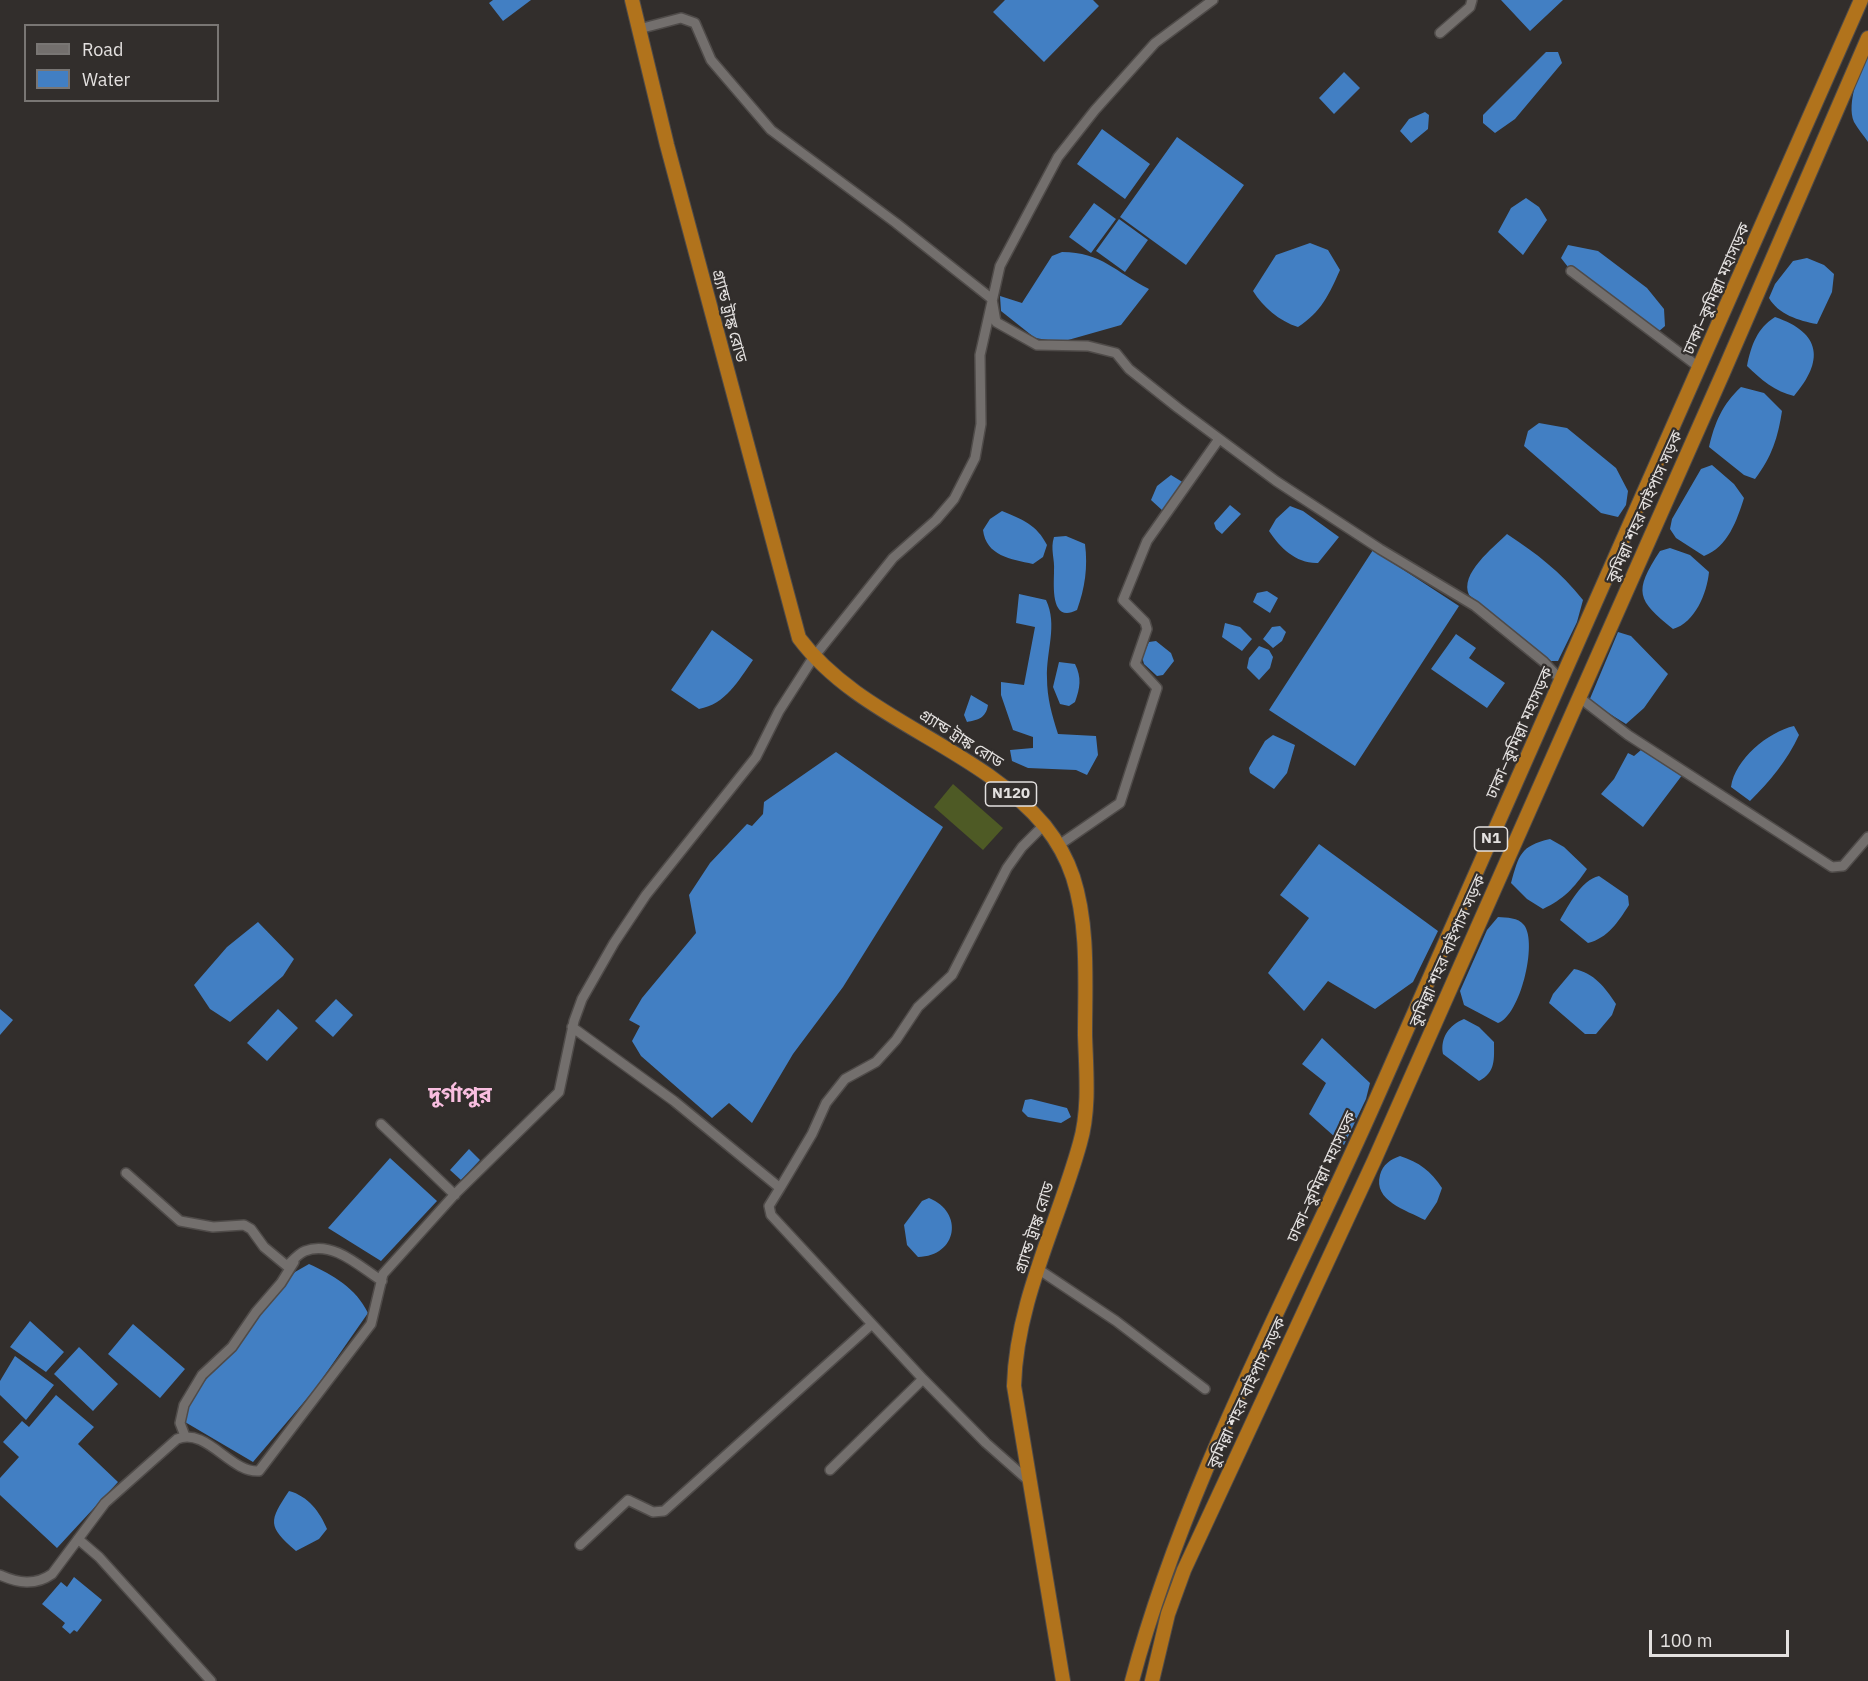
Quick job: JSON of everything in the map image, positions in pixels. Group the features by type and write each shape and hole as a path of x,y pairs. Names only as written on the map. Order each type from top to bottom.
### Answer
{"highway":[{"name":"গ্র্যান্ড ট্রাঙ্ক রোড","path":"632,0 667,145 799,638 813,658 860,695 992,775 1044,825 1059,845 1073,876 1082,925 1086,1064 1081,1140 1038,1269 1015,1357 1017,1412 1031,1482 1063,1681"},
{"name":"ঢাকা–কুমিল্লা মহাসড়ক","path":"1132,1681 1163,1574 1208,1468 1349,1161 1861,0"},
{"name":"কুমিল্লা শহর বাইপাস সড়ক","path":"1152,1681 1168,1614 1184,1570 1374,1161 1580,699 1868,38"}],"street":[{"path":"0,1575 13,1581 30,1583 43,1580 52,1574 105,1503 177,1439 184,1436 196,1438 243,1467 259,1471 371,1324 383,1274 455,1195 559,1092 572,1027 582,999 614,943 646,895 756,757 779,711 813,658 893,558 936,520 954,499 975,458 981,424 980,355 1000,266 1058,158 1095,110 1148,51 1213,0"},
{"path":"1440,33 1470,7 1472,0"},
{"path":"639,29 681,18 694,23 711,60 771,130 896,223 992,299 996,322 1037,345 1088,346 1116,353 1130,369 1219,439 1316,508 1475,606 1561,680"},
{"path":"1572,271 1700,368"},
{"path":"1059,845 1120,803 1157,688 1135,664 1147,629 1145,622 1123,600 1147,541 1219,439"},
{"path":"1580,699 1628,735 1832,867 1844,866 1868,837"},
{"path":"1031,1482 986,1443 923,1379 771,1215 769,1206 812,1134 826,1103 845,1080 876,1062 896,1040 918,1007 952,975 1007,868 1022,847 1044,825"},
{"path":"572,1027 674,1101 780,1188"},
{"path":"381,1124 455,1195"},
{"path":"126,1173 180,1221 213,1227 244,1226 251,1229 264,1247 287,1266 304,1251 323,1248 338,1252 382,1281"},
{"path":"184,1436 180,1423 184,1405 202,1375 232,1347 256,1312 281,1283 295,1260"},
{"path":"1038,1269 1116,1321 1205,1389"},
{"path":"580,1545 628,1500 653,1512 664,1511 872,1324"},
{"path":"830,1470 923,1379"},
{"path":"78,1539 99,1557 211,1681"}],"green space":[{"path":"953,784 1003,828 983,850 934,807"}],"water":[{"path":"493,0 531,0 503,21 489,3"},
{"path":"1005,0 1093,0 1099,6 1044,62 993,12"},
{"path":"1501,0 1563,0 1530,31"},
{"path":"1868,51 1868,142 1854,122 1852,105 1855,86"},
{"path":"1546,52 1558,52 1562,63 1515,119 1495,133 1483,123 1483,115"},
{"path":"1344,72 1360,88 1334,114 1319,98"},
{"path":"1425,112 1429,115 1428,129 1411,143 1400,131 1409,119"},
{"path":"1102,129 1150,164 1125,199 1077,164"},
{"path":"1177,137 1244,185 1186,265 1120,217"},
{"path":"1526,198 1539,207 1547,220 1523,255 1498,232 1511,208"},
{"path":"1094,203 1116,219 1091,253 1069,237"},
{"path":"1119,219 1148,240 1125,272 1096,251"},
{"path":"1310,243 1328,250 1340,270 1324,302 1298,327 1272,313 1253,291 1276,255"},
{"path":"1568,245 1598,251 1647,288 1664,309 1665,326 1658,332 1568,267 1561,258"},
{"path":"1062,252 1088,255 1098,259 1149,289 1121,325 1061,342 1035,338 1001,311 1000,296 1022,303 1052,256"},
{"path":"1807,258 1824,265 1834,274 1832,292 1817,324 1790,316 1773,304 1769,298 1775,284 1793,261"},
{"path":"1775,317 1802,331 1810,340 1813,349 1814,360 1810,371 1794,396 1769,384 1747,366 1759,332"},
{"path":"1741,387 1764,393 1782,411 1773,446 1766,463 1755,479 1744,475 1709,447 1720,414"},
{"path":"1539,423 1567,428 1616,468 1628,491 1626,505 1618,517 1601,513 1524,446 1528,431"},
{"path":"1712,465 1734,484 1744,498 1730,532 1719,546 1704,556 1676,538 1670,529 1672,519 1701,469"},
{"path":"1171,475 1184,483 1163,511 1151,500 1157,486"},
{"path":"1230,505 1241,514 1222,534 1216,529 1214,523"},
{"path":"1290,506 1303,511 1339,537 1318,563 1296,558 1278,543 1269,531 1276,519"},
{"path":"1002,511 1022,520 1039,532 1047,545 1043,557 1033,564 1001,555 989,546 983,530 990,519"},
{"path":"1507,534 1548,564 1583,600 1577,622 1558,661 1551,661 1469,595 1467,587 1473,570"},
{"path":"1066,536 1085,544 1086,561 1084,586 1077,610 1068,613 1058,608 1054,593 1053,541 1054,537"},
{"path":"1670,548 1690,555 1709,572 1703,598 1694,614 1681,626 1673,629 1652,610 1643,594 1643,586 1651,565 1660,551"},
{"path":"1373,550 1459,606 1355,766 1269,710"},
{"path":"1267,591 1278,598 1270,613 1253,602 1257,593"},
{"path":"1019,594 1046,600 1051,619 1047,668 1050,706 1058,734 1096,736 1098,755 1087,775 1076,770 1028,768 1012,761 1010,750 1033,748 1033,737 1013,730 1001,695 1001,682 1024,685 1035,627 1016,623"},
{"path":"1225,623 1240,627 1252,639 1242,651 1222,637"},
{"path":"1280,626 1286,632 1282,641 1273,648 1263,639 1272,627"},
{"path":"712,630 753,660 724,697 699,709 671,690"},
{"path":"1618,632 1631,636 1668,674 1644,708 1626,724 1589,701"},
{"path":"1456,634 1476,648 1469,658 1505,683 1487,708 1431,669"},
{"path":"1156,641 1171,653 1174,661 1163,675 1157,676 1144,664 1142,657 1149,642"},
{"path":"1259,646 1269,650 1273,657 1270,668 1259,680 1247,668 1249,658"},
{"path":"1059,662 1075,664 1079,674 1077,697 1075,702 1069,706 1060,704 1053,687"},
{"path":"971,695 988,705 981,718 967,722 964,715"},
{"path":"1794,726 1799,735 1789,753 1750,801 1731,787 1739,766 1754,748 1774,734"},
{"path":"1273,735 1295,745 1287,773 1274,789 1250,773 1249,768 1265,741"},
{"path":"1641,750 1683,774 1643,827 1601,794 1614,779 1628,753 1634,756"},
{"path":"836,752 943,827 843,987 793,1054 752,1123 729,1103 712,1118 641,1056 632,1041 640,1026 629,1020 642,998 696,933 689,895 710,863 747,824 752,826 763,814 764,802"},
{"path":"1550,839 1564,847 1587,869 1568,892 1543,909 1527,899 1511,883 1522,853 1532,845"},
{"path":"1319,844 1438,931 1413,982 1375,1009 1328,981 1304,1011 1268,973 1309,918 1280,895"},
{"path":"1599,876 1628,896 1629,905 1607,933 1588,943 1560,920 1581,888"},
{"path":"1498,917 1512,918 1522,922 1528,934 1529,947 1528,962 1520,994 1506,1018 1498,1023 1464,1005 1460,991 1487,930"},
{"path":"258,922 294,959 283,976 230,1022 210,1009 194,985 227,947"},
{"path":"1574,969 1598,982 1616,1004 1612,1015 1596,1034 1585,1034 1549,1003 1553,994"},
{"path":"336,999 353,1015 333,1037 315,1021"},
{"path":"0,1009 13,1020 0,1035"},
{"path":"278,1009 298,1028 267,1061 247,1043"},
{"path":"1464,1019 1479,1027 1494,1042 1494,1059 1491,1069 1489,1074 1479,1081 1443,1054 1444,1037 1450,1028"},
{"path":"1322,1038 1370,1083 1366,1099 1344,1145 1309,1114 1326,1083 1302,1064"},
{"path":"1031,1099 1067,1108 1071,1117 1061,1123 1028,1117 1022,1111 1025,1100"},
{"path":"469,1149 480,1160 461,1180 450,1170"},
{"path":"1400,1156 1424,1168 1442,1188 1437,1202 1425,1220 1393,1204 1381,1192 1379,1184 1383,1168"},
{"path":"390,1158 437,1201 381,1261 328,1228"},
{"path":"929,1198 948,1213 952,1232 942,1249 931,1255 918,1257 907,1245 904,1225 922,1201"},
{"path":"309,1264 343,1283 357,1296 368,1313 315,1389 253,1462 185,1422 186,1408 204,1382 295,1272"},
{"path":"30,1321 64,1352 46,1372 10,1347"},
{"path":"133,1324 185,1369 160,1398 108,1354"},
{"path":"79,1347 118,1384 93,1411 54,1374"},
{"path":"15,1356 54,1385 26,1420 0,1395 0,1381"},
{"path":"56,1395 94,1427 78,1444 118,1482 57,1548 0,1495 0,1478 19,1457 3,1442 22,1421 29,1427"},
{"path":"289,1491 296,1493 312,1506 327,1529 319,1539 296,1551 280,1535 274,1523 278,1510"},
{"path":"74,1577 102,1600 77,1632 74,1630 70,1634 62,1627 65,1623 42,1604 61,1582 67,1587"}],"district":[{"name":"দুর্গাপুর","path":"460,1096"}]}
